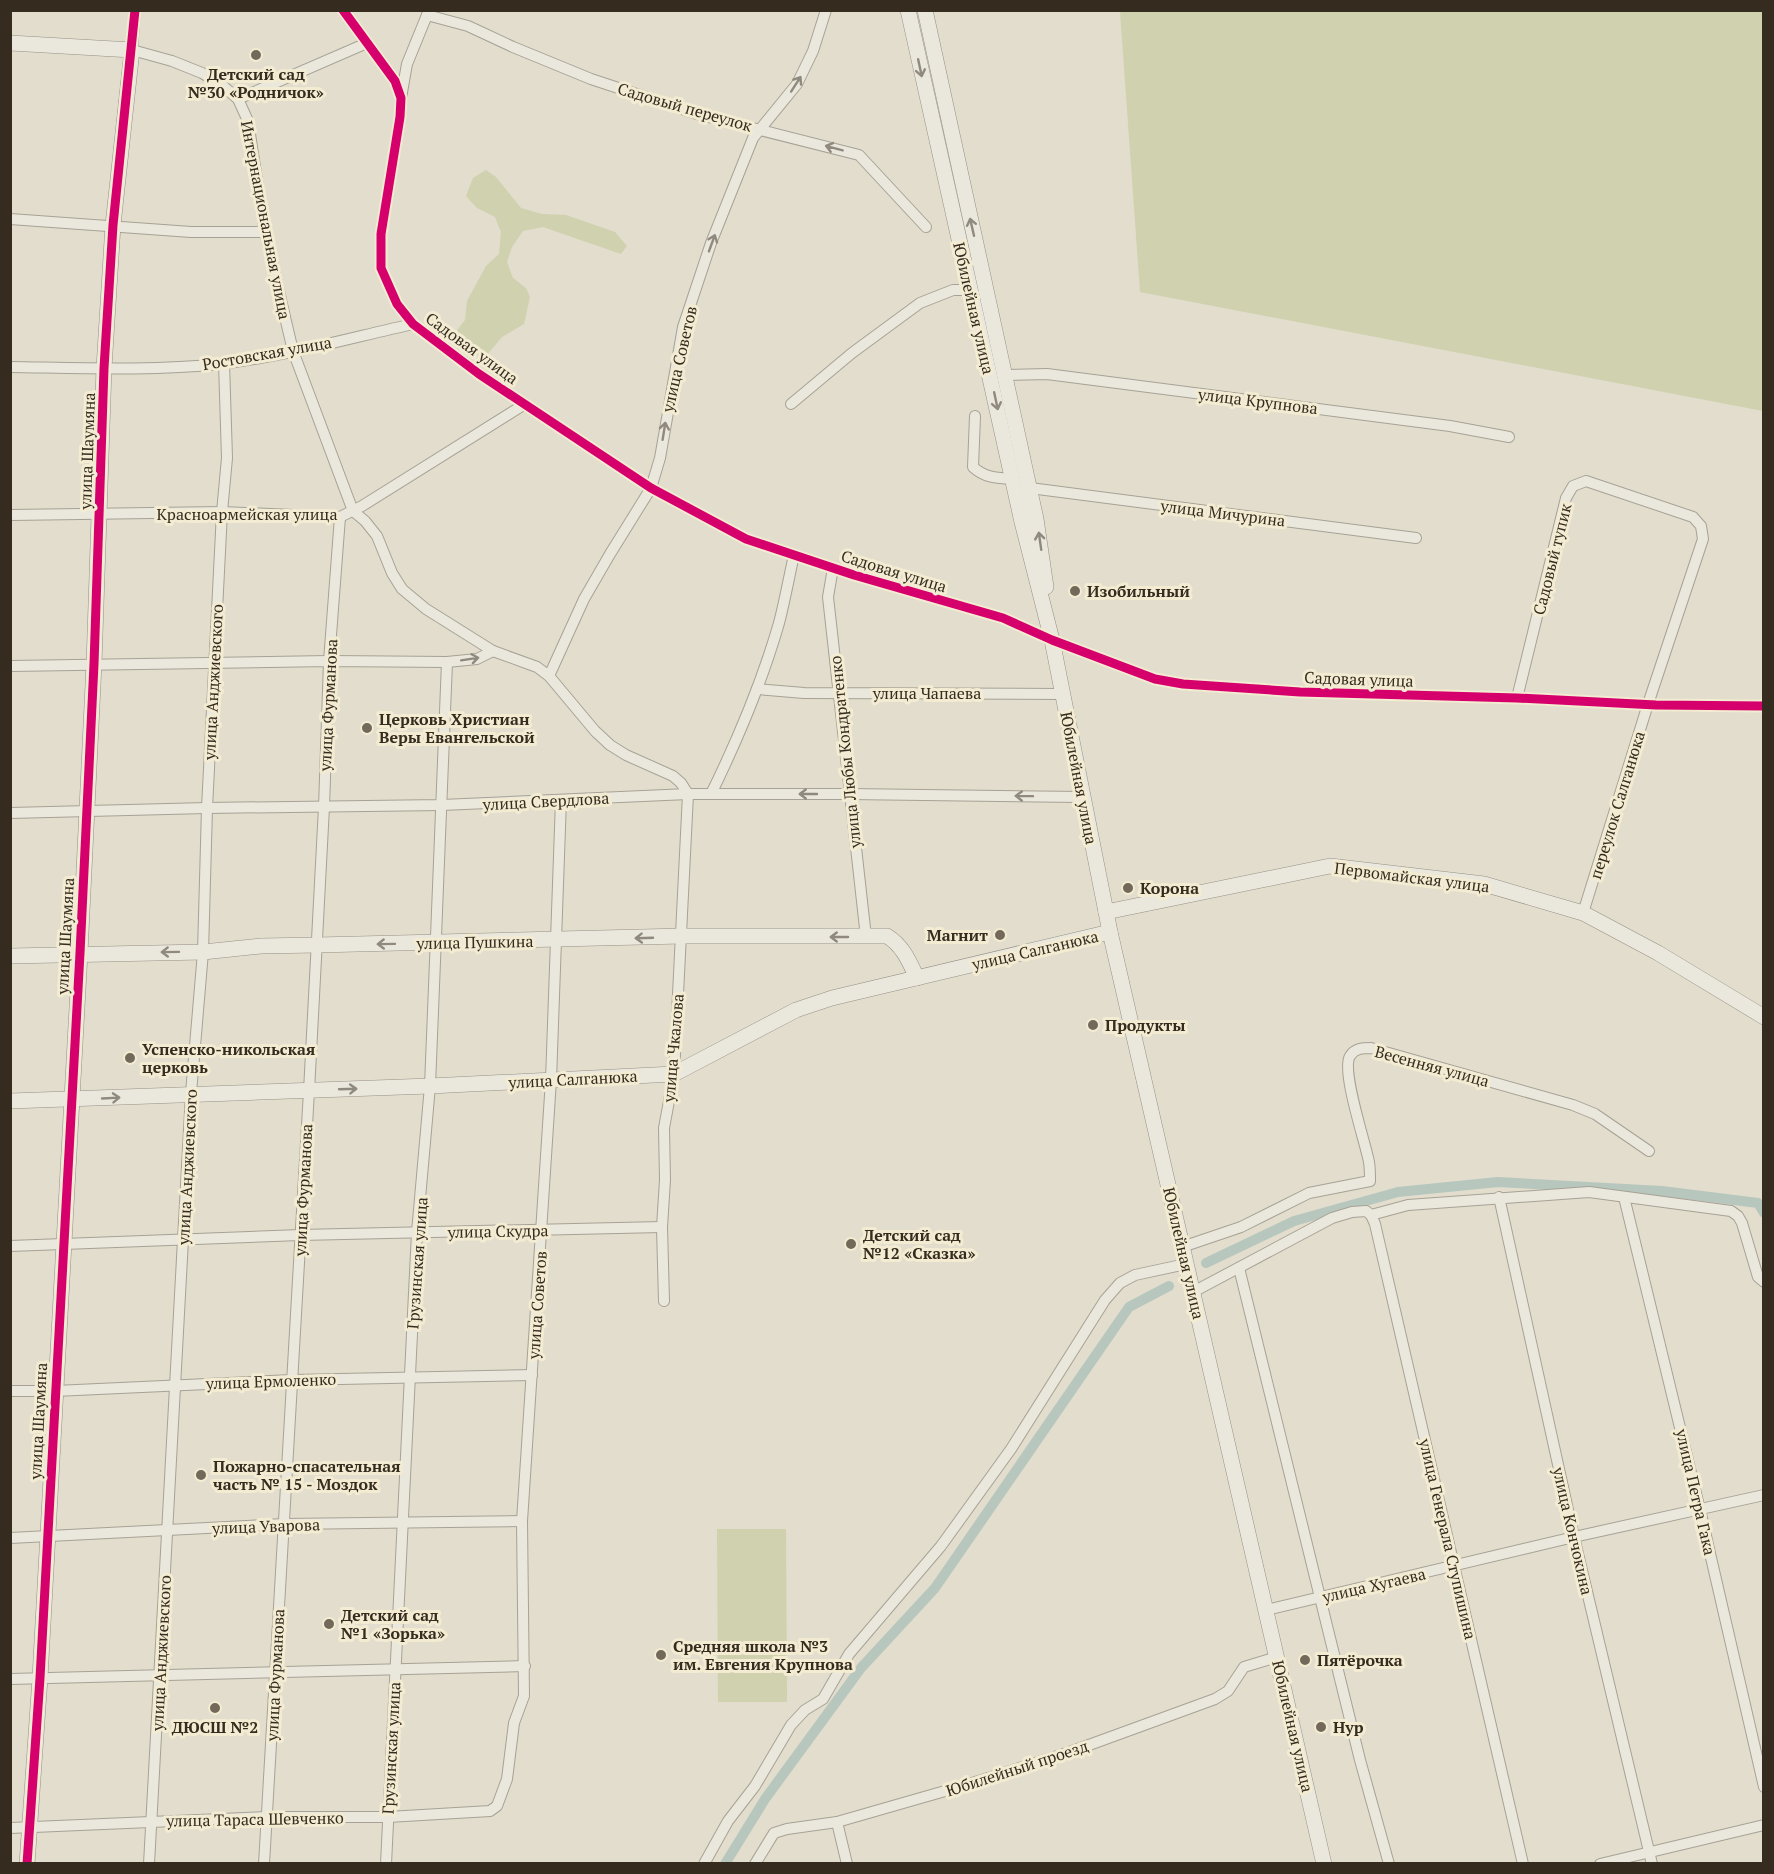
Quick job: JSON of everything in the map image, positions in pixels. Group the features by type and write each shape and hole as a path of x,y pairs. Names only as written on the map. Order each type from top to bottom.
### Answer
{"street":[{"name":"улица Шаумяна","path":"27,1863 40,1678 46,1536 80,953 94,664 104,368 113,225 135,10"},
{"path":"343,10 395,81 401,98"},
{"name":"улица Советов","path":"549,676 584,599 651,488 660,458 683,327 711,243 753,138 797,84 813,51 826,10"},
{"name":"Юбилейная улица","path":"908,10 1005,375 1040,541 1052,640 1110,932 1324,1863"},
{"name":"Юбилейная улица","path":"925,10 969,290 1042,607 1052,640"},
{"name":"Садовый переулок","path":"427,13 468,26 591,79 697,114 860,155 926,227"},
{"name":"Садовая улица","path":"427,13 407,64 381,234 381,268 397,304 413,324 479,374 651,488 746,539 832,568 1003,618 1052,640 1155,679 1183,684 1300,692 1517,698 1648,705 1764,706"},
{"path":"10,43 132,50"},
{"path":"238,99 367,43"},
{"name":"Интернациональная улица","path":"132,50 172,61 202,73 238,99 248,121 265,232 293,351 352,511 365,521 377,536 392,573 402,590 426,609 493,651 537,667 549,676 595,731 610,745 626,756 673,776 688,794"},
{"path":"10,219 190,232 265,232"},
{"path":"791,404 852,353 920,303 953,290 969,290"},
{"name":"Ростовская улица","path":"10,367 104,368 224,363 293,351 413,324"},
{"name":"улица Анджиевского","path":"149,1863 191,1093 203,952 214,662 227,458 224,363"},
{"name":"улица Крупнова","path":"1005,375 1047,374 1450,426 1509,437"},
{"name":"Красноармейская улица","path":"10,515 222,512 340,517 525,404"},
{"path":"975,416 973,467 990,478 1012,479"},
{"name":"Садовый тупик","path":"1517,698 1566,498 1573,486 1586,481 1693,518 1701,526"},
{"name":"улица Мичурина","path":"1030,488 1416,538"},
{"name":"улица Фурманова","path":"264,1863 317,945 329,661 340,517"},
{"name":"переулок Салганюка","path":"1583,913 1703,539 1701,526"},
{"path":"711,794 732,753 757,689 780,620 794,555"},
{"name":"улица Любы Кондратенко","path":"832,568 828,597 866,937"},
{"path":"10,666 214,662 447,662 477,659 493,651"},
{"name":"Грузинская улица","path":"386,1863 417,1232 430,1086 447,662"},
{"name":"улица Чапаева","path":"757,689 837,693 1062,694"},
{"name":"улица Свердлова","path":"10,813 442,805 688,794 1082,797"},
{"name":"улица Чкалова","path":"664,1301 662,1227 665,1180 664,1128 674,1074 688,794"},
{"name":"улица Советов","path":"497,1806 507,1779 514,1723 524,1696 522,1521 551,1080 561,800"},
{"name":"Первомайская улица","path":"1106,912 1330,866 1484,884 1583,913 1658,952 1764,1017"},
{"name":"улица Салганюка","path":"10,1101 191,1093 309,1091 674,1074 796,1010 832,998 1110,932"},
{"name":"улица Пушкина","path":"10,956 203,952 261,946 682,936 887,936 897,942 904,952 916,978"},
{"name":"Весенняя улица","path":"1182,1247 1241,1227 1309,1193 1370,1181 1369,1163 1347,1072 1350,1056 1362,1047 1573,1105 1595,1114 1649,1151"},
{"path":"1193,1292 1332,1218 1352,1212 1366,1211 1371,1215 1408,1205 1589,1192 1731,1210 1742,1223 1758,1277 1764,1282"},
{"name":"улица Кончокина","path":"1499,1197 1574,1537 1651,1858"},
{"name":"улица Петра Гака","path":"1624,1197 1764,1787"},
{"name":"улица Генерала Ступишина","path":"1371,1215 1375,1224 1523,1863"},
{"name":"улица Скудра","path":"10,1246 300,1235 662,1227"},
{"path":"704,1863 728,1821 755,1786 791,1725 805,1710 822,1699 849,1654 941,1546 1011,1449 1105,1300 1120,1283 1135,1275 1186,1264"},
{"path":"1239,1268 1360,1760 1389,1863"},
{"name":"улица Ермоленко","path":"10,1391 292,1380 532,1375"},
{"name":"улица Хугаева","path":"1266,1610 1574,1537 1764,1495"},
{"name":"улица Уварова","path":"10,1538 284,1524 522,1521"},
{"name":"Юбилейный проезд","path":"755,1863 774,1833 837,1822 1067,1753 1215,1699 1228,1691 1244,1666 1277,1657"},
{"path":"10,1679 525,1666"},
{"name":"улица Тараса Шевченко","path":"10,1828 267,1817 388,1817 490,1811 497,1806"},
{"path":"837,1822 847,1863"},
{"path":"1600,1863 1651,1858 1764,1825"}],"green space":[{"path":"1120,11 1763,11 1763,411 1140,292"},
{"path":"486,170 496,177 521,208 542,214 566,215 615,232 627,246 621,254 543,227 523,231 512,247 507,262 513,278 526,288 530,297 524,324 502,337 486,356 467,352 454,338 465,320 467,301 486,266 499,254 501,232 495,217 477,208 466,196 473,178"},
{"path":"717,1529 786,1529 787,1702 718,1702"}],"waterway":[{"path":"1206,1263 1294,1221 1398,1192 1498,1182 1662,1191 1758,1203 1764,1213"},
{"path":"725,1864 765,1799 861,1668 935,1588 1129,1307 1169,1286"}],"cycle path":[{"path":"27,1864 40,1678 80,953 94,664 104,368 113,225 135,10"},
{"path":"343,10 395,81 401,98 381,234 381,268 397,304 413,324 479,374 651,488 746,539 854,575 1003,618 1052,640 1155,679 1183,684 1300,692 1517,698 1656,705 1764,706"}],"place":[{"name":"Детский сад №30 «Родничок»","path":"256,55"},
{"name":"Изобильный","path":"1075,591"},
{"name":"Церковь Христиан Веры Евангельской","path":"367,728"},
{"name":"Корона","path":"1128,888"},
{"name":"Магнит","path":"1000,935"},
{"name":"Продукты","path":"1093,1025"},
{"name":"Успенско-никольская церковь","path":"130,1058"},
{"name":"Детский сад №12 «Сказка»","path":"851,1244"},
{"name":"Пожарно-спасательная часть № 15 - Моздок","path":"201,1475"},
{"name":"Детский сад №1 «Зорька»","path":"329,1624"},
{"name":"Средняя школа №3 им. Евгения Крупнова","path":"661,1655"},
{"name":"Пятёрочка","path":"1305,1660"},
{"name":"ДЮСШ №2","path":"215,1708"},
{"name":"Нур","path":"1321,1727"}]}
